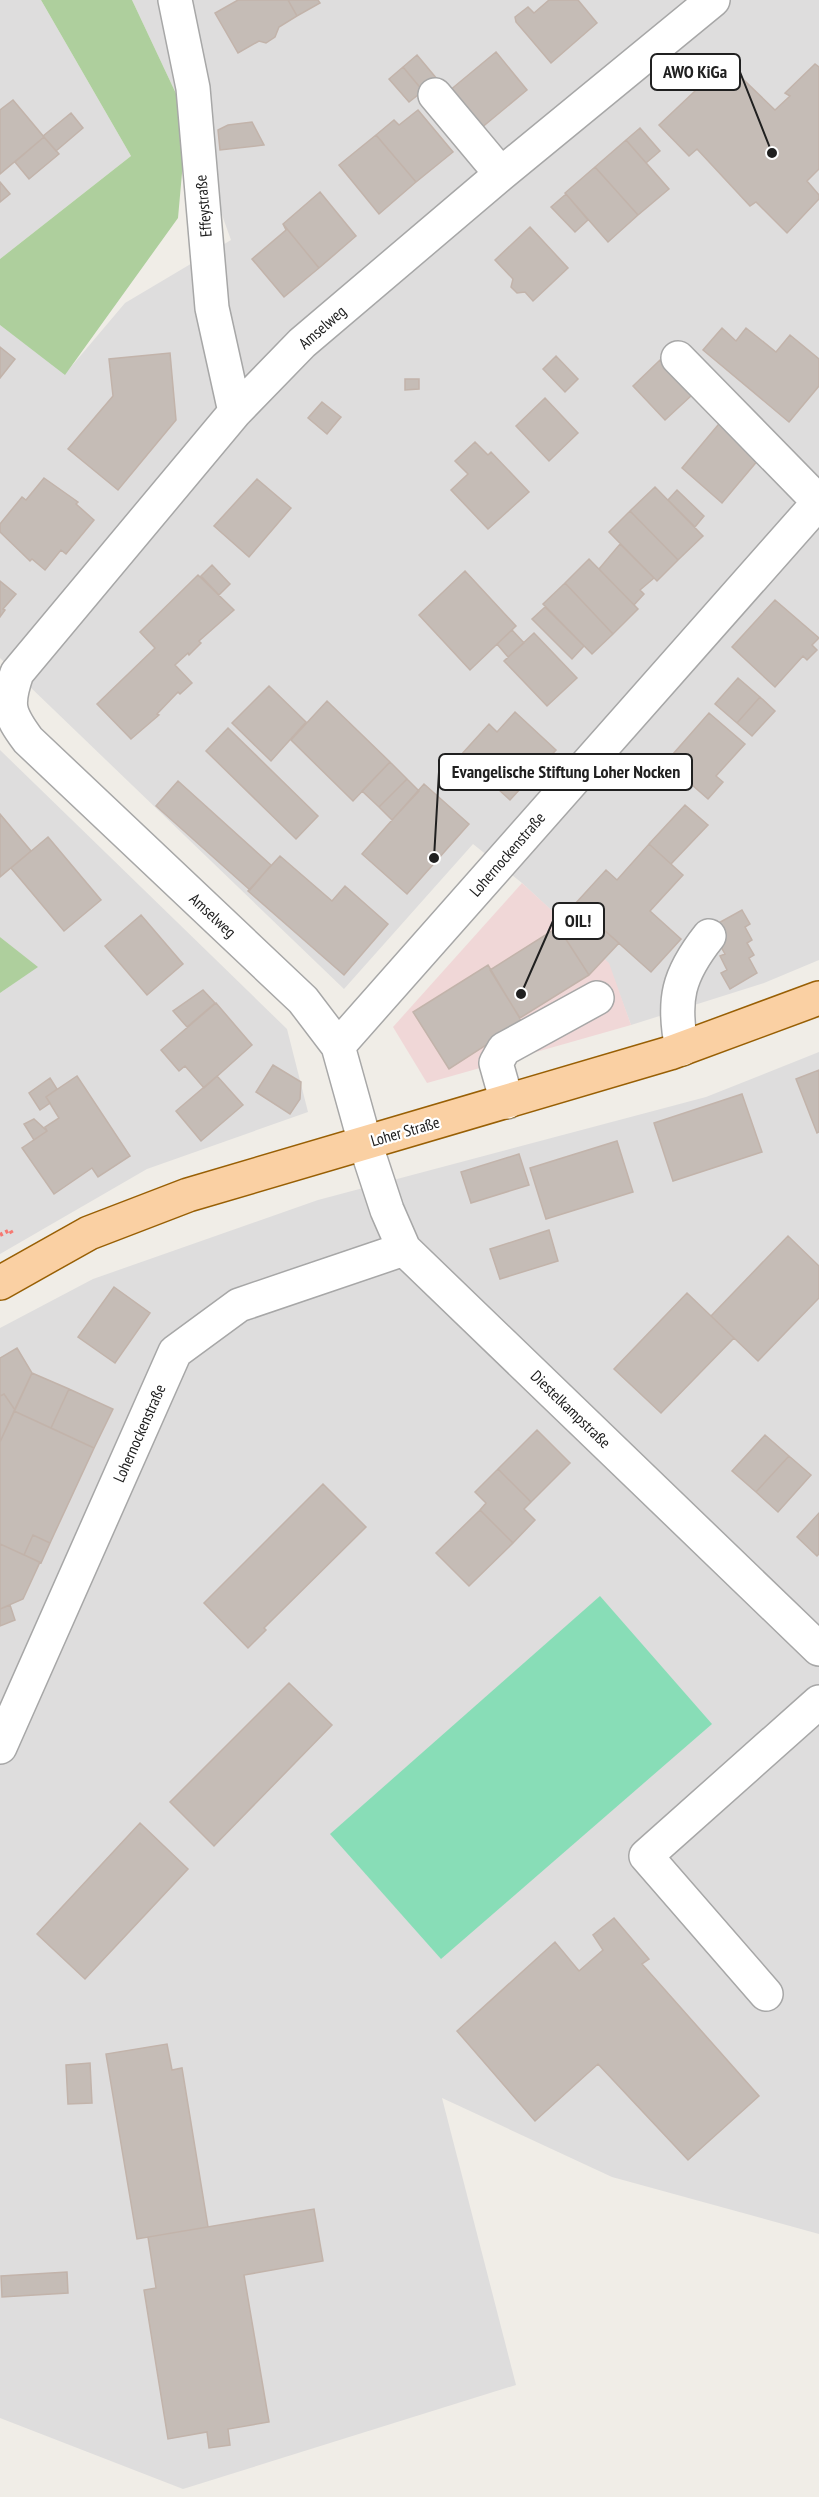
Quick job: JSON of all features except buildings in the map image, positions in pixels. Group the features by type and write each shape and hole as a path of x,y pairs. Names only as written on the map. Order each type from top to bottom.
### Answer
{"main road":[{"name":"Loher Straße","path":"0,1283 89,1233 188,1195 682,1049 819,998"}],"street":[{"name":"Effeystraße","path":"176,0 193,88 212,308 235,412"},
{"name":"Amselweg","path":"364,1143 338,1046 303,1000 28,740 6,713 9,698 17,673 235,412 302,343 501,174 713,0"},
{"path":"435,95 501,174"},
{"path":"678,358 819,502"},
{"name":"Lohernockenstraße","path":"338,1046 819,502"},
{"path":"682,1049 676,1018 681,982 696,952 709,936"},
{"path":"507,1102 496,1063 504,1049 597,998"},
{"name":"Diestelkampstraße","path":"364,1143 387,1210 404,1249 816,1641"},
{"name":"Lohernockenstraße","path":"0,1747 175,1352 239,1305 404,1249"},
{"path":"766,1994 646,1856 819,1702"}],"shaded area":[{"path":"0,0 41,0 131,156 0,259"},
{"path":"132,0 819,0 819,960 764,983 631,1025 608,963 522,883 473,844 344,989 0,658 0,325 65,374 125,303 231,240 187,117"},
{"path":"0,750 287,1029 308,1112 147,1169 0,1254 0,993 37,967 0,937"},
{"path":"522,883 609,963 631,1025 427,1083 393,1027"},
{"path":"819,1052 819,2234 612,2177 442,2098 516,2385 183,2489 0,2418 0,1328 93,1279 318,1200 706,1097"}],"green space":[{"path":"41,0 132,0 187,117 178,218 65,375 0,325 0,259 131,156"},
{"path":"0,937 38,967 0,993"},
{"path":"600,1596 712,1724 441,1959 330,1834"}],"place":[{"name":"AWO KiGa","path":"772,153"},
{"name":"Evangelische Stiftung Loher Nocken","path":"434,858"},
{"name":"OIL!","path":"521,994"}]}
